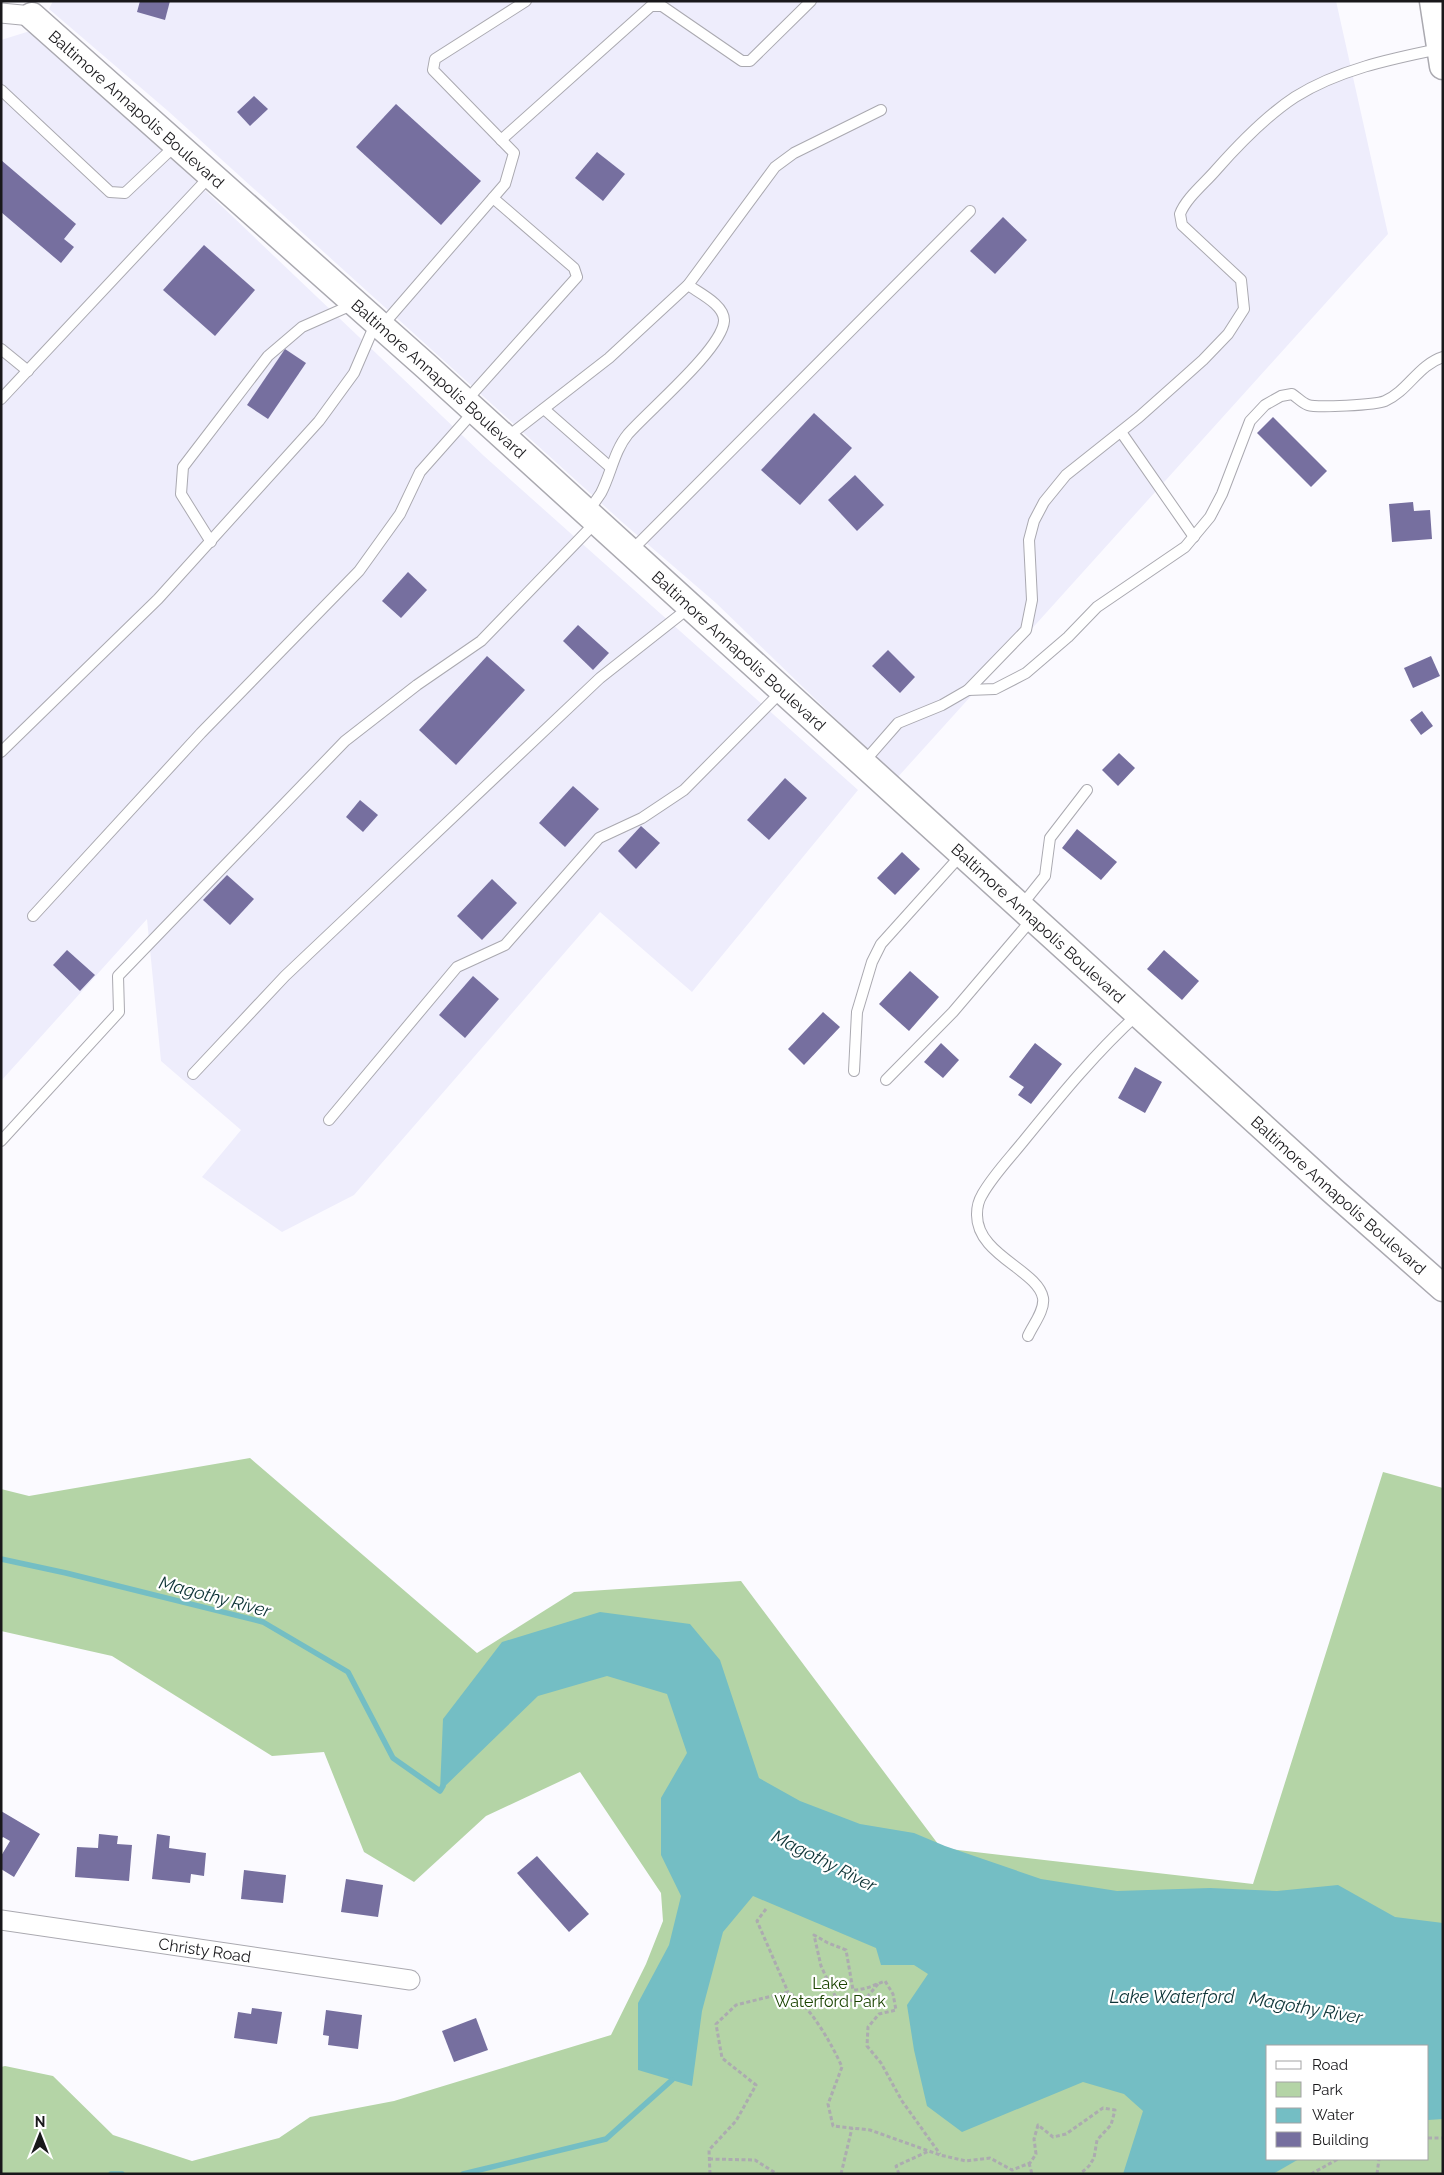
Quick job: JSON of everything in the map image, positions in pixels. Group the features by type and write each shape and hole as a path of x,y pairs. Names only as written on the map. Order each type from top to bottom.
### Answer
{"street":[{"path":"1436,2 1441,57"},
{"path":"1,14 32,16"},
{"name":"Baltimore Annapolis Boulevard","path":"32,16 356,303 1332,1190 1443,1288"},
{"name":"Christy Road","path":"1,1920 410,1980"}],"lane":[{"path":"1,752 158,599 319,421 354,373 379,324 506,184 514,153 433,70 435,59 526,1"},
{"path":"501,140 651,6 661,4 742,61 750,61 811,1"},
{"path":"863,763 898,723 942,705 968,690 1026,630 1032,600 1029,540 1034,521 1044,502 1066,475 1121,432 1203,360 1228,334 1244,308 1240,280 1182,225 1182,210 1190,199 1268,119 1295,97 1352,70 1441,57"},
{"path":"1,90 110,192 125,192 177,143"},
{"path":"505,438 609,358 688,284 775,167 794,153 881,110"},
{"path":"1,400 212,174"},
{"path":"33,916 202,733 359,571 400,514 420,472 470,406 577,277 574,268 493,198"},
{"path":"630,552 970,211"},
{"path":"1,1141 119,1012 118,976 345,741 417,685 481,641 592,517 610,467 627,435 687,374 718,338 723,328 722,309 688,284"},
{"path":"211,542 181,494 183,467 268,356 302,327 356,303"},
{"path":"1,349 28,371"},
{"path":"968,690 995,689 1026,673 1068,637 1097,607 1185,547 1210,517 1222,494 1250,422 1265,405 1281,396 1292,394 1308,405 1363,405 1385,402 1398,392 1416,372 1436,359 1443,357"},
{"path":"544,409 610,467"},
{"path":"1121,432 1194,537"},
{"path":"193,1074 285,976 600,678 690,606"},
{"path":"330,1120 457,966 505,945 600,838 642,818 684,790 783,690"},
{"path":"886,1080 953,1012 1028,912 1045,876 1050,838 1087,790"},
{"path":"854,1072 857,1012 872,962 881,944 963,853"},
{"path":"1028,1336 1042,1308 1043,1297 1038,1287 988,1243 980,1231 977,1213 980,1198 990,1181 1036,1126 1113,1037 1139,1014"}],"path":[{"path":"766,1909 757,1922 788,1992 799,1998 832,2046 842,2067 828,2104 833,2126 870,2130 940,2155 966,2161 990,2158 1012,2170 1029,2163 1036,2154 1034,2139 1038,2125 1053,2137 1066,2134 1103,2108 1115,2110 1111,2125 1097,2140 1094,2158 1090,2166 1080,2174"},
{"path":"878,1984 863,2002 836,1998 821,1966 814,1935 846,1950 853,1990 864,1990 878,1984 885,1981 893,1994 896,2010 879,2014 868,2027 866,2046 881,2063 902,2101 940,2155"},
{"path":"710,2174 709,2150 736,2121 756,2085 722,2058 716,2024 736,2005 788,1992"},
{"path":"841,2174 852,2128"},
{"path":"1429,2138 1443,2138"},
{"path":"899,2174 896,2166 929,2151"},
{"path":"709,2159 754,2160 777,2174"},
{"path":"1311,2174 1336,2160"},
{"path":"1377,2174 1379,2160"},
{"path":"1029,2163 1032,2174"}],"shaded area":[{"path":"53,1 1336,1 1388,234 897,778 716,603 622,522 168,111 49,9"},
{"path":"30,31 190,176 484,456 858,790 692,992 600,912 354,1195 282,1232 202,1177 241,1130 161,1061 147,919 1,1081 1,40"}],"green space":[{"name":"Lake Waterford Park","path":"250,1458 477,1653 574,1592 741,1581 941,1848 1253,1884 1383,1472 1443,1488 1443,2174 1,2174 1,2067 5,2066 53,2076 113,2135 192,2161 279,2138 310,2117 394,2101 611,2035 646,1964 663,1921 661,1893 580,1772 486,1816 414,1882 364,1852 324,1752 272,1756 112,1656 1,1631 1,1489 29,1496"}],"water":[{"name":"Lake Waterford","path":"600,1612 690,1624 720,1660 759,1778 800,1801 860,1824 914,1833 945,1846 1041,1879 1117,1891 1210,1888 1277,1891 1338,1885 1395,1917 1443,1923 1443,2119 1429,2120 1429,2045 1266,2045 1266,2160 1297,2160 1273,2174 1123,2174 1143,2111 1124,2094 1083,2082 962,2132 927,2106 914,2050 907,2005 928,1974 914,1965 881,1965 876,1948 753,1896 723,1932 702,2011 692,2086 638,2070 638,2003 669,1945 681,1896 661,1855 661,1798 687,1753 667,1694 607,1676 538,1696 440,1791 443,1719 502,1642"}],"building":[{"path":"140,1 170,1 165,20 137,12"},
{"path":"254,96 268,109 250,126 237,112"},
{"path":"396,104 481,181 441,225 356,147"},
{"path":"597,152 625,174 603,201 575,178"},
{"path":"1,160 76,224 64,239 74,247 61,263 1,212"},
{"path":"1003,217 1027,240 995,274 970,251"},
{"path":"204,245 255,290 215,336 163,290"},
{"path":"285,349 306,363 268,419 247,405"},
{"path":"814,413 852,448 800,505 761,470"},
{"path":"1273,417 1327,471 1311,487 1257,433"},
{"path":"855,475 884,505 857,531 828,500"},
{"path":"1413,502 1414,511 1430,510 1432,539 1392,542 1389,504"},
{"path":"408,572 427,590 401,618 382,601"},
{"path":"578,625 609,653 593,670 563,641"},
{"path":"888,650 915,677 900,693 872,666"},
{"path":"487,656 525,690 456,765 419,730"},
{"path":"1431,656 1440,676 1413,688 1404,668"},
{"path":"1422,711 1433,726 1421,735 1410,720"},
{"path":"1119,753 1135,768 1118,786 1102,770"},
{"path":"785,778 807,798 769,840 747,820"},
{"path":"573,786 599,809 565,847 539,823"},
{"path":"360,800 378,815 363,832 346,817"},
{"path":"641,826 660,843 636,869 618,851"},
{"path":"1077,829 1117,862 1101,880 1062,848"},
{"path":"902,852 920,869 895,895 877,878"},
{"path":"227,875 254,899 230,925 203,900"},
{"path":"492,879 517,903 482,940 457,916"},
{"path":"67,950 95,975 80,991 53,965"},
{"path":"1164,950 1199,981 1182,1000 1147,969"},
{"path":"910,971 939,997 909,1031 879,1004"},
{"path":"473,976 499,999 465,1038 439,1015"},
{"path":"823,1012 840,1027 804,1065 788,1049"},
{"path":"941,1043 959,1060 943,1078 924,1062"},
{"path":"1035,1043 1062,1064 1031,1104 1018,1095 1024,1087 1009,1077"},
{"path":"1135,1067 1162,1082 1145,1113 1118,1098"},
{"path":"1,1811 40,1834 14,1877 1,1869 1,1856 10,1841 3,1837 1,1839"},
{"path":"99,1834 118,1836 117,1844 132,1845 129,1881 75,1877 77,1847 98,1848"},
{"path":"157,1834 170,1836 169,1848 206,1853 204,1876 191,1874 190,1883 152,1879"},
{"path":"537,1856 589,1914 569,1932 517,1873"},
{"path":"244,1870 286,1875 283,1903 241,1899"},
{"path":"346,1879 383,1885 378,1917 341,1912"},
{"path":"252,2008 282,2012 277,2044 234,2038 238,2012 251,2014"},
{"path":"326,2010 362,2015 358,2049 328,2045 329,2036 323,2035"},
{"path":"476,2018 488,2050 454,2062 442,2031"}],"waterway":[{"name":"Magothy River","path":"1,1559 66,1573 263,1622 348,1672 393,1758 440,1791 443,1786"},
{"path":"463,2174 606,2139 672,2080"},
{"path":"111,2174 122,2174"}]}
